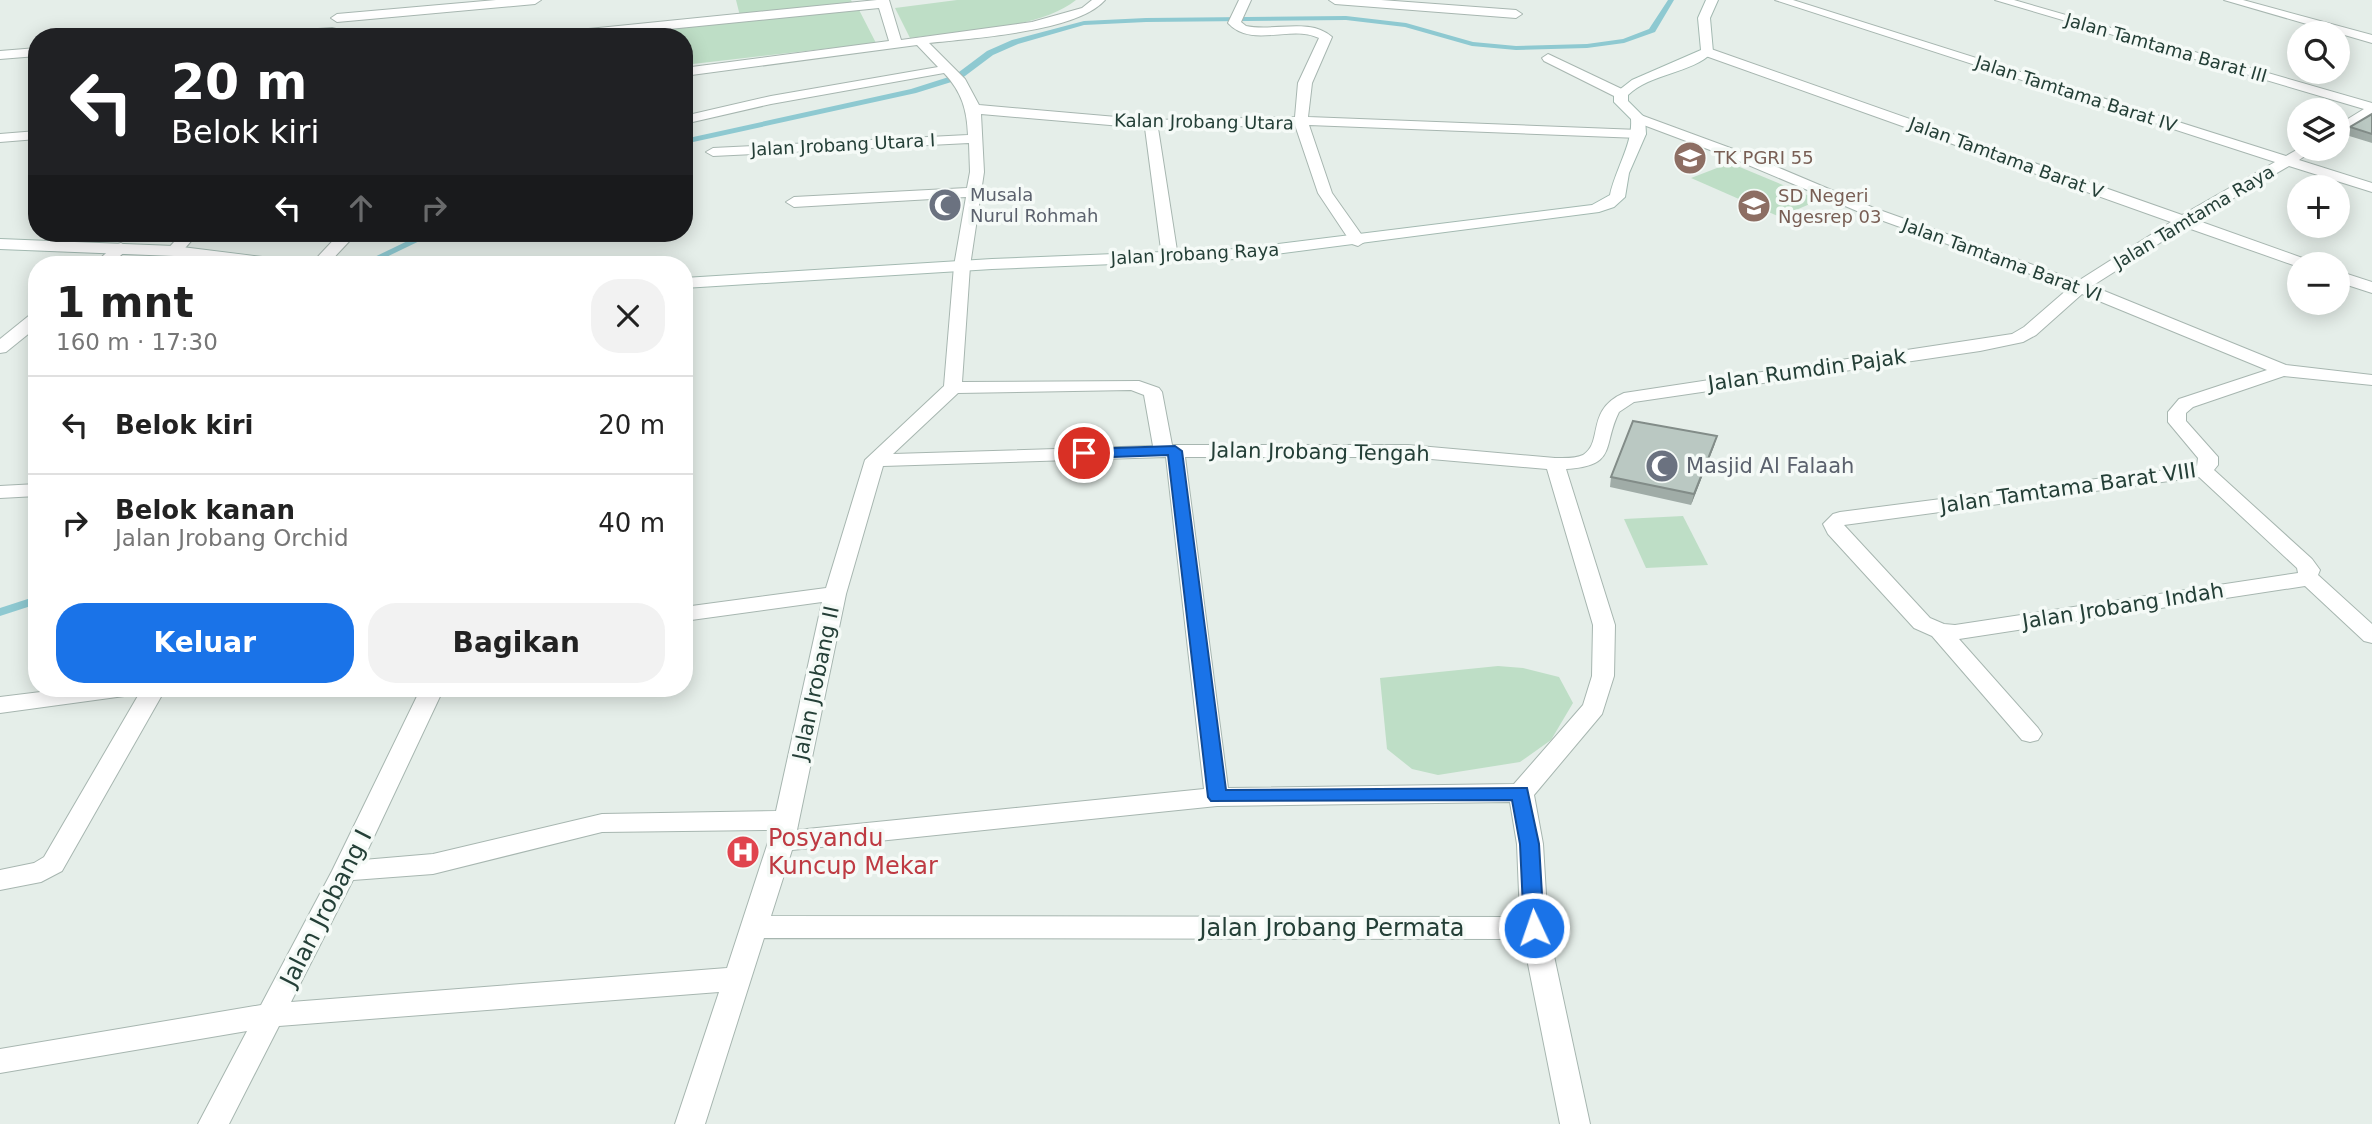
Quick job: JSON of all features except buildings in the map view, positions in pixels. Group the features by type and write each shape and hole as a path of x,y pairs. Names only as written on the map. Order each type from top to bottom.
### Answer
{"street":[{"path":"333,28 346,0"},
{"path":"337,18 535,0"},
{"path":"693,71 1033,26 1086,11 1099,0"},
{"path":"1245,0 1236,19 1249,31 1304,32 1326,37 1305,83 1301,121 1638,126"},
{"path":"1335,0 1516,14"},
{"path":"1621,94 1640,81 1693,61 1707,52 1708,39 1702,18 1706,6 1712,0"},
{"name":"Jalan Tamtama Barat IV","path":"1781,0 2372,188"},
{"name":"Jalan Tamtama Barat III","path":"2001,0 2372,109"},
{"path":"2230,0 2372,39"},
{"path":"635,28 884,2 896,44"},
{"path":"920,41 953,76 974,110 977,172 962,266 953,388"},
{"name":"Jalan Tamtama Barat V","path":"1707,52 2287,258"},
{"path":"0,55 28,53"},
{"path":"1548,58 1621,94"},
{"path":"693,118 771,100 953,76"},
{"path":"1621,94 1621,102 1638,126"},
{"path":"2350,123 2372,109"},
{"name":"Kalan Jrobang Utara","path":"974,110 1152,124 1301,121 1325,193 1358,241"},
{"path":"1152,124 1170,257"},
{"name":"Jalan Jrobang Raya","path":"693,282 962,266 1237,254 1358,241 1594,209 1609,204 1617,197 1638,126"},
{"name":"Jalan Tamtama Barat VI","path":"1638,126 2080,287 2283,370 2372,380"},
{"path":"0,138 28,136"},
{"name":"Jalan Jrobang Utara I","path":"713,152 974,139"},
{"name":"Jalan Tamtama Raya","path":"2080,287 2183,221 2287,161"},
{"path":"794,202 973,192"},
{"path":"174,251 182,242"},
{"path":"327,256 340,242"},
{"path":"0,244 121,248 214,256"},
{"path":"112,256 121,248"},
{"path":"2350,280 2372,288"},
{"name":"Jalan Rumdin Pajak","path":"1555,464 1589,458 1597,451 1608,411 1619,400 1980,346 2017,338 2044,322 2080,287"},
{"path":"0,348 28,325"},
{"name":"Jalan Tamtama Barat VIII","path":"1940,631 1922,623 1835,530 1833,524 1840,518 2203,471 2208,465 2208,457 2177,422 2177,412 2186,403 2283,370"},
{"path":"875,460 953,388 1118,385 1153,391 1169,451 1217,797"},
{"name":"Jalan Jrobang Tengah","path":"875,460 1169,451 1408,451 1555,464"},
{"name":"Jalan Jrobang II","path":"690,1124 756,928 784,831 835,593 875,460"},
{"path":"345,871 433,864 602,823 784,831 1217,797 1521,793 1594,708 1603,676 1604,625 1555,464"},
{"path":"2203,471 2305,564 2309,570 2307,576 2372,636"},
{"path":"0,492 28,490"},
{"name":"Jalan Jrobang Indah","path":"1940,631 1955,632 2301,580 2307,576"},
{"path":"693,613 835,593"},
{"path":"1940,631 2030,734"},
{"path":"0,705 63,697"},
{"path":"0,880 41,872 51,867 149,697"},
{"name":"Jalan Jrobang I","path":"213,1124 345,871 428,697"},
{"path":"1521,793 1530,844 1534,928 1575,1124"},
{"name":"Jalan Jrobang Permata","path":"756,928 1534,928"},
{"path":"0,1061 271,1015 738,979"}],"green space":[{"path":"736,0 851,0 856,4 876,43 693,64 693,28 636,28 740,16"},
{"path":"957,0 1076,0 1041,18 1020,23 910,38 895,8"},
{"path":"1730,163 1819,200 1780,217 1691,178"},
{"path":"1683,516 1708,565 1646,568 1624,519"},
{"path":"1498,666 1523,668 1559,677 1573,703 1551,740 1520,762 1438,775 1412,769 1387,749 1380,678"}],"waterway":[{"path":"693,140 913,91 958,77 990,53 1015,42 1084,23 1346,18 1406,25 1472,44 1516,48 1587,46 1624,41 1652,30 1671,0"},
{"path":"382,256 412,242"},
{"path":"0,612 28,603"}],"place":[{"name":"TK PGRI 55","path":"1690,158"},
{"name":"Musala Nurul Rohmah","path":"945,205"},
{"name":"SD Negeri Ngesrep 03","path":"1754,206"},
{"name":"Masjid Al Falaah","path":"1662,466"},
{"name":"Posyandu Kuncup Mekar","path":"743,852"}],"route":[{"path":"1084,453 1175,451 1217,797 1521,793 1530,844 1534,928"}]}
